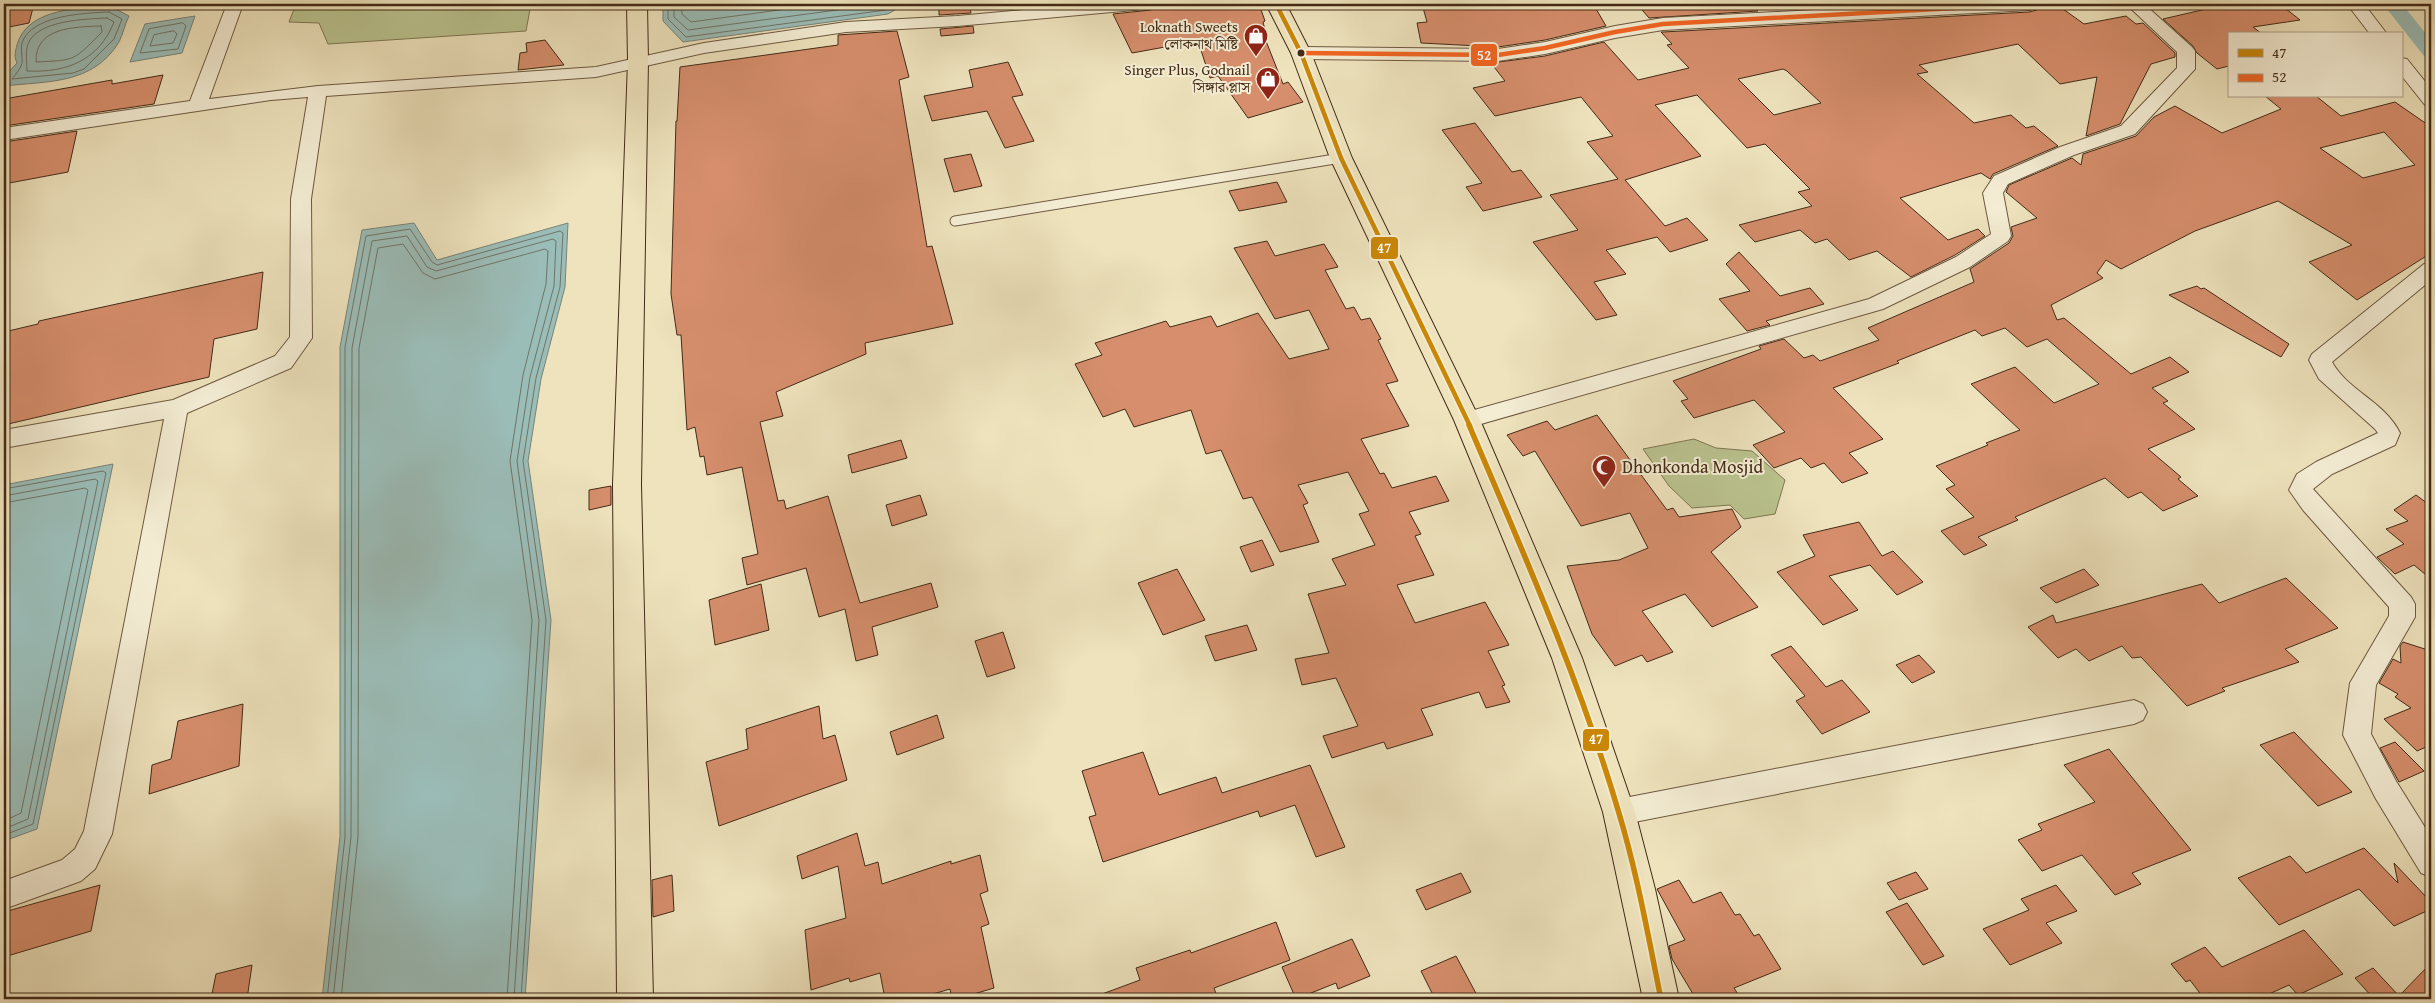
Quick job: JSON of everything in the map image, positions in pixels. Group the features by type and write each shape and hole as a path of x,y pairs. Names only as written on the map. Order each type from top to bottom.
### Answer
{"main road":[{"path":"635,999 627,484 638,62 637,4"},
{"path":"1276,4 1301,53 1341,158 1467,420 1567,658 1595,736 1619,812 1638,889 1661,999"}],"street":[{"path":"197,106 235,4"},
{"path":"4,134 197,106 318,91 596,72 704,48 846,27 957,21 1145,4"},
{"path":"1301,53 1498,55 1545,48 1663,24 1862,7 2029,4"},
{"path":"1467,420 1876,304 1963,262 2001,236 1993,192 2001,180 2067,151 2128,130 2186,69 2186,51 2134,4"},
{"path":"2355,4 2377,32"},
{"path":"2402,64 2431,101"},
{"path":"4,439 177,408 283,362 301,338 301,199 318,91"},
{"path":"2431,269 2320,360 2327,373 2384,424 2389,433 2387,439 2324,468 2305,480 2302,490 2311,503 2402,604 2402,617 2363,683 2356,735 2386,790 2431,863"},
{"path":"4,895 71,871 85,858 98,834 177,408"},
{"path":"1619,812 2134,712"}],"lane":[{"path":"955,221 1341,158"}],"green space":[{"path":"296,4 531,4 526,31 328,44 319,23 289,22"},
{"path":"1694,439 1716,448 1752,451 1785,480 1775,514 1744,519 1730,505 1692,508 1669,486 1643,449"}],"water":[{"path":"663,4 905,4 888,14 683,42 663,21"},
{"path":"110,6 129,16 119,42 108,56 96,66 83,74 68,78 4,86 6,75 17,63 15,54 17,45 23,33 32,24 56,12"},
{"path":"195,16 182,53 130,62 145,24"},
{"path":"414,223 437,260 568,223 565,287 541,379 528,461 551,620 525,999 322,999 340,837 340,347 362,230"},
{"path":"113,464 37,829 4,841 4,485"}],"building":[{"path":"4,4 34,4 29,23 4,28"},
{"path":"939,4 969,4 971,13 939,15"},
{"path":"1197,4 1259,4 1265,21 1263,22 1265,30 1262,31 1283,84 1288,82 1303,102 1248,118 1218,76 1210,78 1198,41 1132,53 1113,14 1151,10 1154,6 1166,5 1167,9"},
{"path":"1422,4 1478,4 1478,6 1548,4 1553,9 1595,7 1606,26 1545,40 1498,47 1421,43 1417,23 1427,22"},
{"path":"1637,4 1753,4 1758,11 1649,18"},
{"path":"2056,4 2084,24 2126,16 2136,24 2143,23 2175,53 2175,57 2151,64 2120,124 2086,136 2097,77 2060,84 2018,44 1919,65 1928,72 1917,74 1974,123 2011,115 2026,128 2034,126 2058,146 1993,174 1990,179 1981,173 1900,198 1948,240 1978,229 1985,236 1955,255 1911,277 1877,251 1849,260 1827,239 1815,243 1800,230 1755,242 1739,225 1812,206 1798,192 1810,189 1765,144 1747,148 1697,95 1655,105 1701,156 1625,180 1665,226 1687,218 1708,240 1670,252 1657,237 1606,250 1626,274 1594,282 1617,315 1596,320 1533,242 1578,230 1550,195 1618,179 1587,142 1613,136 1581,97 1495,116 1473,88 1505,81 1491,63 1545,56 1604,42 1638,80 1689,68 1667,45 1672,44 1661,32 2029,12 2037,10 2040,6","holes":["1783,69 1821,103 1774,115 1738,79"]},
{"path":"2228,4 2280,4 2300,20 2253,27 2259,32 2228,32 2228,66 2217,69 2197,53 2193,46 2163,19"},
{"path":"973,26 974,33 941,36 940,29"},
{"path":"897,31 909,77 899,80 927,247 932,246 953,324 865,343 866,354 776,392 783,416 760,422 778,501 784,500 786,509 828,496 860,603 931,583 938,607 872,627 878,655 856,661 845,609 819,617 806,568 747,585 742,558 758,554 742,467 707,475 704,456 700,457 695,427 687,430 681,335 677,335 671,294 676,121 680,67 838,45 838,35"},
{"path":"545,40 564,65 518,70 520,53 527,52 526,43"},
{"path":"1008,62 1023,95 1012,97 1034,141 1005,148 987,111 932,121 924,96 973,87 969,70"},
{"path":"163,75 154,104 4,126 4,99 112,80 112,84"},
{"path":"2267,98 2318,98 2341,116 2395,102 2431,127 2431,253 2357,300 2309,262 2352,245 2278,201 2195,231 2121,269 2106,260 2097,273 2103,278 2051,305 2057,320 2064,318 2131,374 2170,357 2189,372 2152,388 2168,401 2163,403 2195,429 2148,449 2181,477 2178,479 2198,496 2163,511 2141,492 2128,498 2105,478 2015,517 2018,520 1978,537 1987,545 1964,555 1941,531 1974,517 1946,489 1955,485 1936,466 2020,430 1971,384 2015,367 2054,403 2099,384 2047,339 2027,347 2005,328 1982,336 1975,330 1897,361 1899,363 1833,388 1883,439 1849,453 1868,473 1842,483 1824,463 1811,468 1801,458 1774,468 1753,445 1785,432 1754,400 1694,418 1681,401 1688,399 1673,381 1761,349 1759,346 1784,339 1804,358 1813,355 1820,361 1879,340 1868,328 1974,282 1970,269 2009,243 2013,236 2011,227 2037,218 2006,192 2009,185 2072,158 2081,165 2083,154 2136,136 2154,117 2175,106 2222,133 2281,109","holes":["2384,132 2415,165 2363,178 2320,148"]},
{"path":"1475,123 1512,172 1521,170 1542,197 1483,211 1466,187 1482,183 1442,130"},
{"path":"77,131 68,172 4,184 4,142"},
{"path":"971,154 982,186 954,192 944,159"},
{"path":"1277,182 1287,202 1239,211 1229,191"},
{"path":"1267,241 1275,256 1324,244 1338,267 1325,270 1346,309 1354,307 1361,320 1370,318 1381,339 1378,340 1398,381 1386,384 1409,426 1361,439 1380,474 1384,473 1392,488 1436,476 1449,501 1409,512 1421,534 1415,536 1434,575 1397,585 1415,623 1485,602 1509,645 1488,651 1505,685 1502,686 1510,702 1486,708 1479,692 1421,709 1433,735 1387,749 1384,742 1332,758 1323,736 1358,726 1336,678 1302,685 1295,659 1329,653 1308,594 1346,585 1332,559 1375,545 1359,514 1369,511 1348,472 1298,485 1308,503 1303,505 1319,542 1280,552 1252,497 1243,499 1221,450 1206,454 1191,410 1134,427 1125,409 1103,417 1075,364 1102,355 1095,343 1166,321 1170,327 1211,316 1217,327 1258,313 1289,359 1329,349 1309,310 1275,319 1234,248"},
{"path":"1739,252 1780,296 1810,288 1824,304 1766,321 1770,325 1747,331 1719,299 1750,291 1726,264"},
{"path":"263,272 257,329 214,339 209,377 4,425 4,332 38,324 39,321"},
{"path":"2197,286 2201,289 2204,288 2289,344 2281,357 2169,295"},
{"path":"1597,415 1667,510 1673,508 1679,517 1732,509 1741,527 1711,552 1758,607 1712,627 1685,594 1642,611 1673,652 1647,662 1642,655 1615,666 1592,634 1567,566 1619,560 1648,548 1630,513 1581,526 1535,451 1523,456 1507,435 1547,421 1555,430"},
{"path":"901,440 907,458 852,473 848,455"},
{"path":"611,486 611,505 589,510 589,490"},
{"path":"920,495 927,515 892,526 886,505"},
{"path":"2416,495 2431,506 2431,579 2414,565 2395,574 2377,557 2404,544 2386,529 2408,521 2394,510"},
{"path":"1859,522 1882,556 1893,551 1923,582 1897,595 1870,565 1829,576 1858,610 1823,625 1777,572 1815,556 1803,535"},
{"path":"1262,540 1274,565 1251,572 1240,547"},
{"path":"1177,569 1205,620 1163,635 1138,583"},
{"path":"2084,569 2099,585 2056,603 2040,588"},
{"path":"2286,578 2338,628 2285,649 2299,662 2222,688 2225,691 2187,706 2141,657 2132,658 2122,646 2089,661 2076,649 2058,658 2028,627 2053,615 2056,623 2202,584 2219,603"},
{"path":"761,584 769,630 715,645 709,600"},
{"path":"1247,625 1257,650 1215,661 1205,636"},
{"path":"1003,632 1015,668 987,677 975,641"},
{"path":"2403,642 2431,651 2431,745 2417,751 2384,719 2411,708 2395,697 2398,694 2379,683 2393,659 2401,663 2400,646"},
{"path":"1791,646 1826,687 1842,680 1870,712 1822,734 1796,701 1805,696 1771,655"},
{"path":"1919,655 1935,672 1912,683 1896,665"},
{"path":"243,704 239,766 149,794 152,765 171,759 178,721"},
{"path":"819,706 823,739 835,735 847,780 719,826 706,762 748,749 746,729"},
{"path":"937,715 944,738 897,755 890,732"},
{"path":"2294,732 2352,792 2318,806 2260,745"},
{"path":"2395,742 2424,771 2399,782 2380,748"},
{"path":"2109,749 2191,850 2132,873 2141,884 2115,895 2082,855 2042,871 2018,840 2042,830 2038,824 2095,802 2064,765"},
{"path":"1143,752 1159,795 1216,777 1222,793 1310,765 1345,847 1316,857 1295,805 1260,817 1258,811 1103,862 1089,817 1096,815 1082,771"},
{"path":"857,833 865,866 878,862 882,884 951,861 951,864 980,855 988,891 980,894 989,924 981,927 994,988 957,999 952,999 950,989 916,999 885,999 880,973 850,982 849,978 811,990 805,930 846,918 838,866 802,879 797,856"},
{"path":"2364,848 2398,883 2394,863 2431,902 2431,909 2394,926 2359,889 2279,925 2238,878 2290,856 2306,873"},
{"path":"1916,872 1928,889 1899,900 1887,883"},
{"path":"1461,873 1471,892 1426,910 1416,890"},
{"path":"672,875 674,911 653,917 652,880"},
{"path":"1679,880 1693,903 1721,892 1735,915 1740,914 1754,936 1759,934 1781,969 1734,988 1741,999 1696,999 1672,959 1669,946 1685,940 1657,889"},
{"path":"100,885 91,931 4,957 4,912"},
{"path":"2056,885 2077,911 2046,923 2062,943 2010,965 1983,929 2029,910 2021,899"},
{"path":"1907,903 1944,956 1923,965 1886,912"},
{"path":"1276,922 1290,960 1214,988 1218,999 1094,999 1094,997 1140,980 1136,968 1190,950 1191,953"},
{"path":"2304,930 2343,974 2298,995 2289,985 2258,999 2215,999 2210,993 2202,996 2190,980 2186,982 2171,964 2205,947 2222,967"},
{"path":"1352,939 1370,976 1338,989 1336,983 1296,999 1282,967"},
{"path":"1456,956 1479,999 1435,999 1421,971"},
{"path":"2431,963 2431,999 2374,999 2355,978 2373,968 2399,996"},
{"path":"252,965 247,999 211,999 216,974"}],"waterway":[{"path":"2392,4 2431,52"}],"transit line":[{"name":"47","path":"1276,4 1301,53 1341,158 1467,420 1567,658 1595,736 1619,812 1638,889 1661,999"},
{"name":"52","path":"1301,53 1498,55 1545,48 1615,32 1663,24 2029,4"}],"place":[{"name":"Loknath Sweets লোকনাথ মিষ্টি","path":"1256,57"},
{"name":"Singer Plus, Godnail সিঙ্গার প্লাস","path":"1268,100"},
{"name":"Dhonkonda Mosjid","path":"1604,488"}]}
